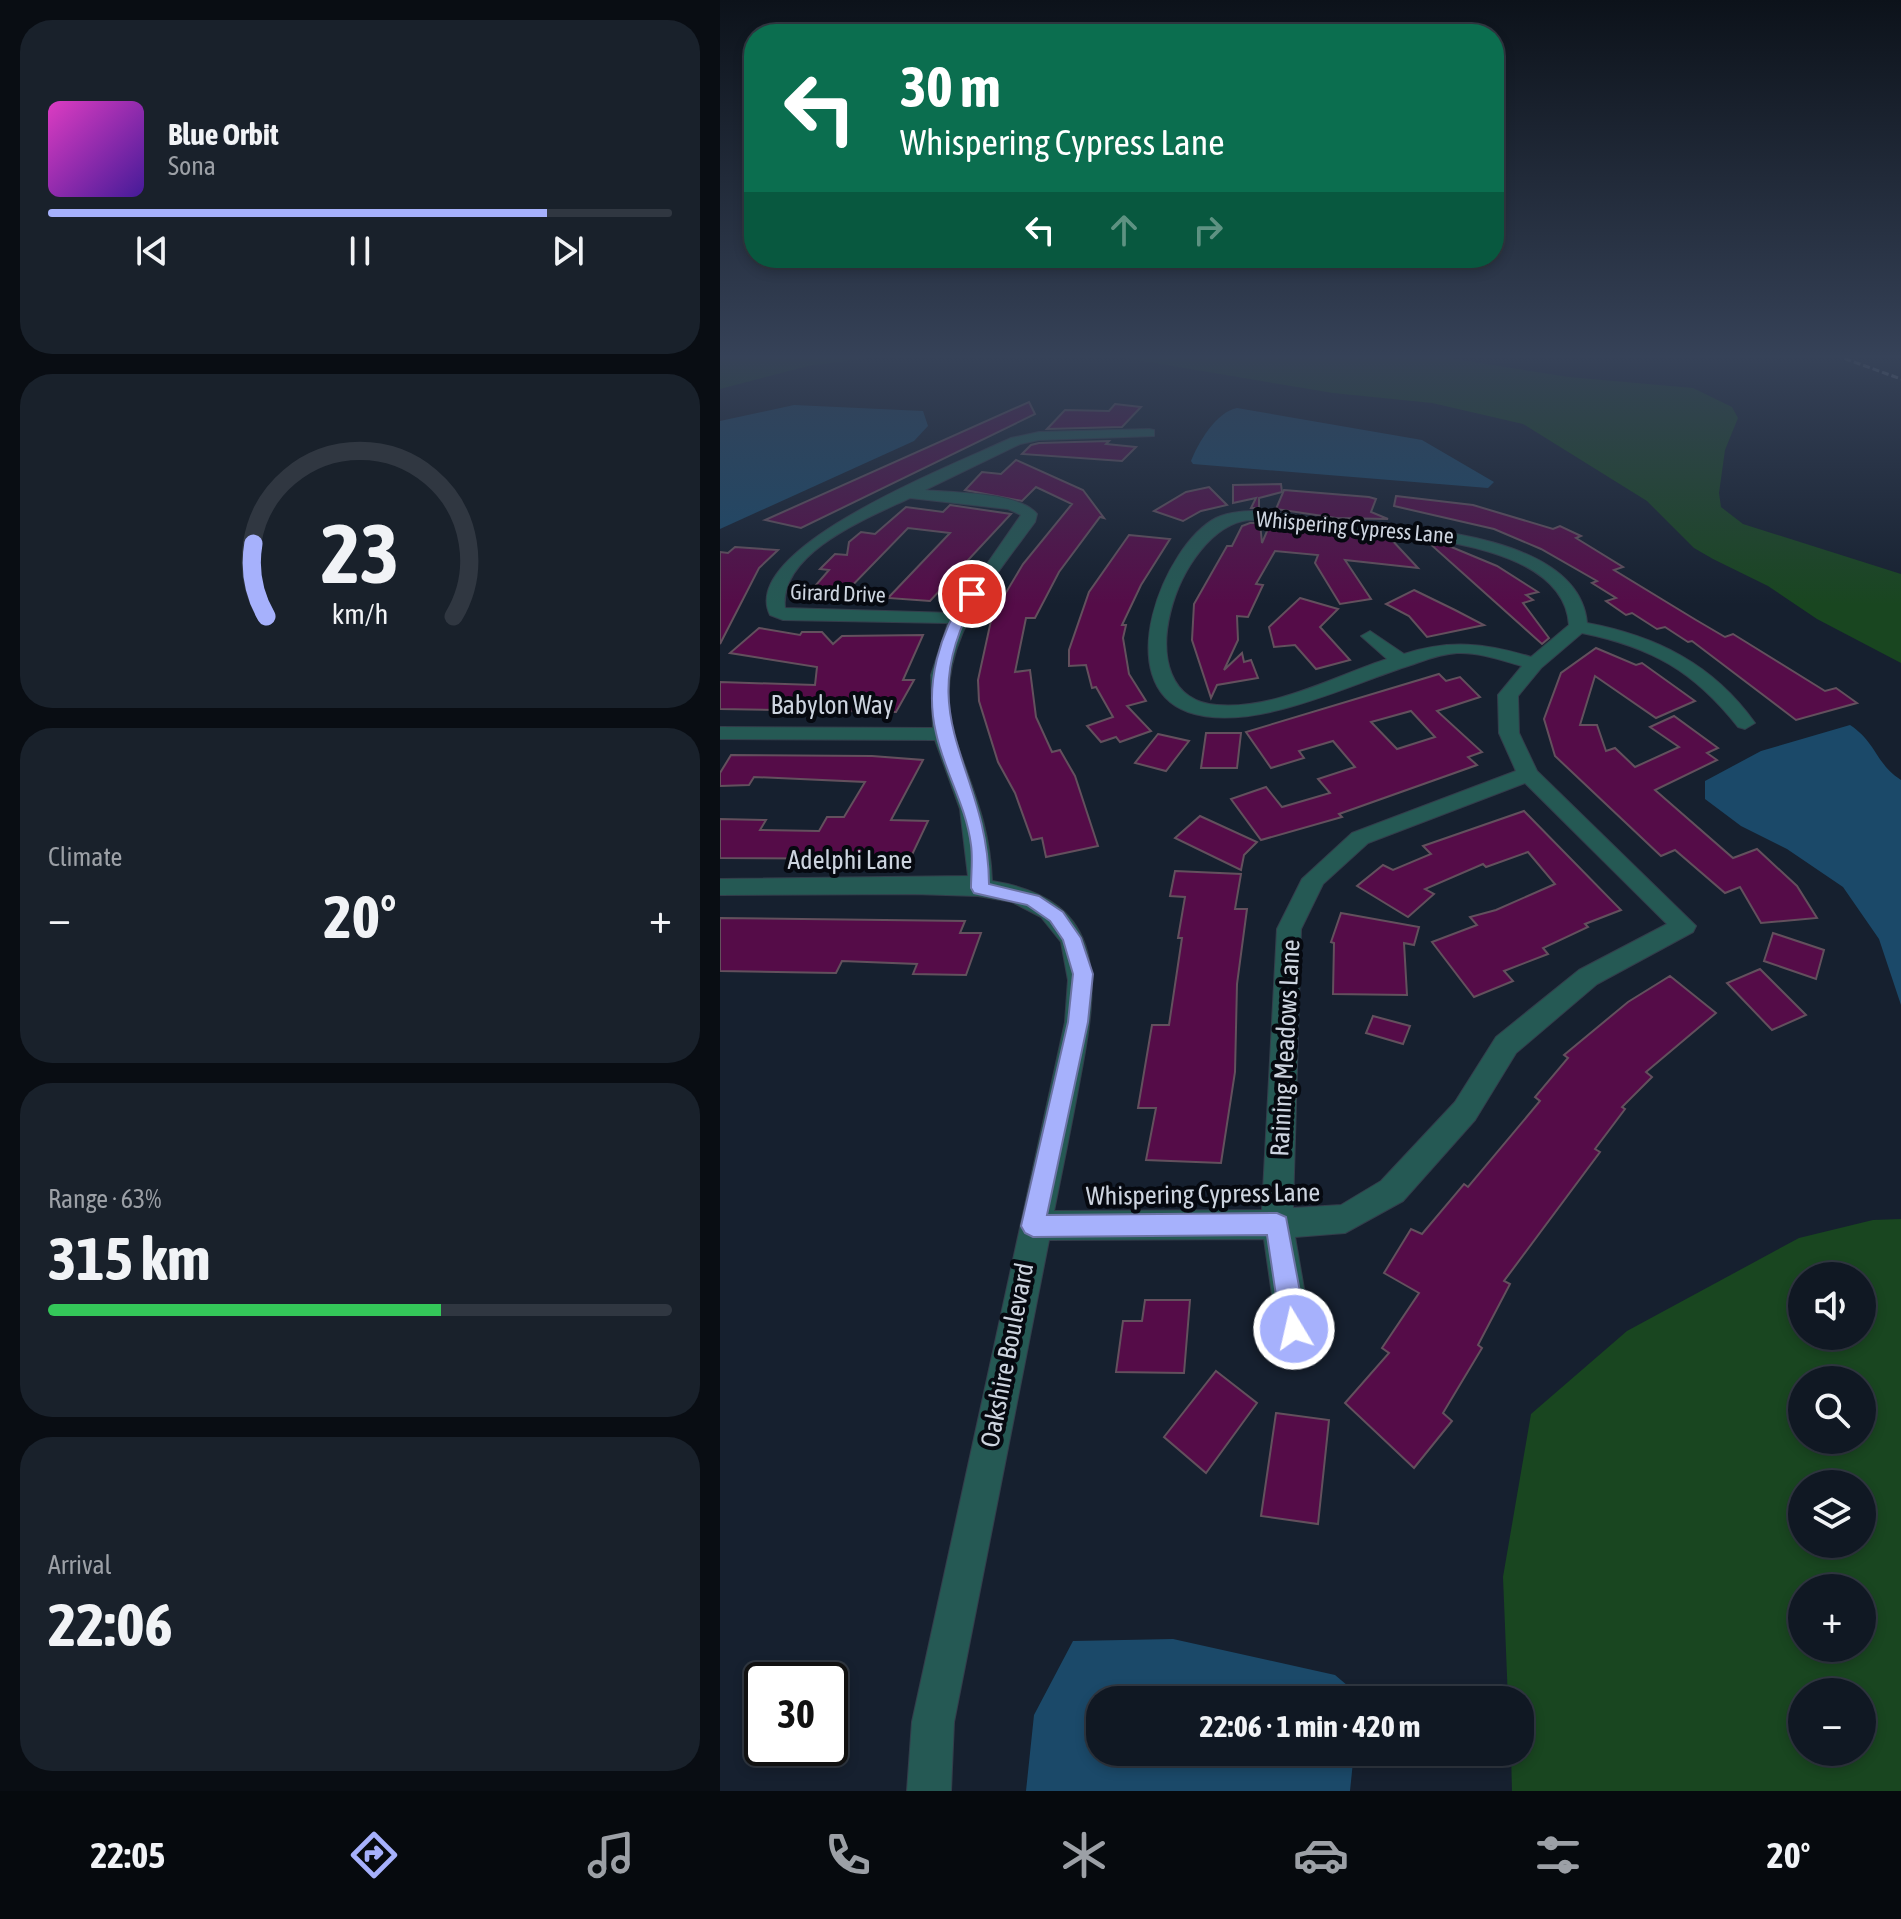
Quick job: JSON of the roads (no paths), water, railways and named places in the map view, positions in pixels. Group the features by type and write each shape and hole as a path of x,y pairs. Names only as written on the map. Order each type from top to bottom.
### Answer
{"street":[{"name":"Girard Drive","path":"958,618 789,616 776,611 775,600 787,572 803,552 835,528 1016,441 1027,439"},
{"path":"908,493 1008,504 1022,507 1029,514 1027,522 986,571 958,618 944,655 938,694 944,734 968,797 977,834 980,888"},
{"name":"Whispering Cypress Lane","path":"1033,1226 1277,1224 1345,1219 1392,1191 1465,1111 1506,1045 1588,977 1684,926 1528,774 1509,733 1508,695 1534,664 1578,627 1578,606 1561,583 1486,542 1425,530 1244,517 1226,519 1206,530 1168,597 1157,628 1162,667 1172,694 1195,708 1225,712 1260,706 1402,662 1463,647 1490,650 1534,664"},
{"path":"1578,627 1639,640 1676,660 1728,700 1745,723"},
{"path":"1370,636 1402,662"},
{"name":"Babylon Way","path":"720,733 944,734"},
{"name":"Raining Meadows Lane","path":"1294,1329 1277,1224 1289,929 1314,879 1360,838 1528,774"},
{"name":"Adelphi Lane","path":"720,887 980,888"},
{"name":"Oakshire Boulevard","path":"929,1791 933,1722 1033,1226 1078,1022 1083,974 1072,938 1057,917 1033,900 980,888"}],"water":[{"path":"720,439 916,439 914,441 720,529"},
{"path":"1202,439 1414,439 1422,440 1494,482 1488,488 1193,464 1194,454"},
{"path":"1850,725 1901,780 1901,1005 1879,939 1843,887 1787,849 1741,826 1705,799 1705,781 1761,751"},
{"path":"1173,1639 1335,1675 1348,1686 1086,1686 1086,1766 1353,1766 1350,1791 1026,1791 1034,1715 1073,1641"}]}
